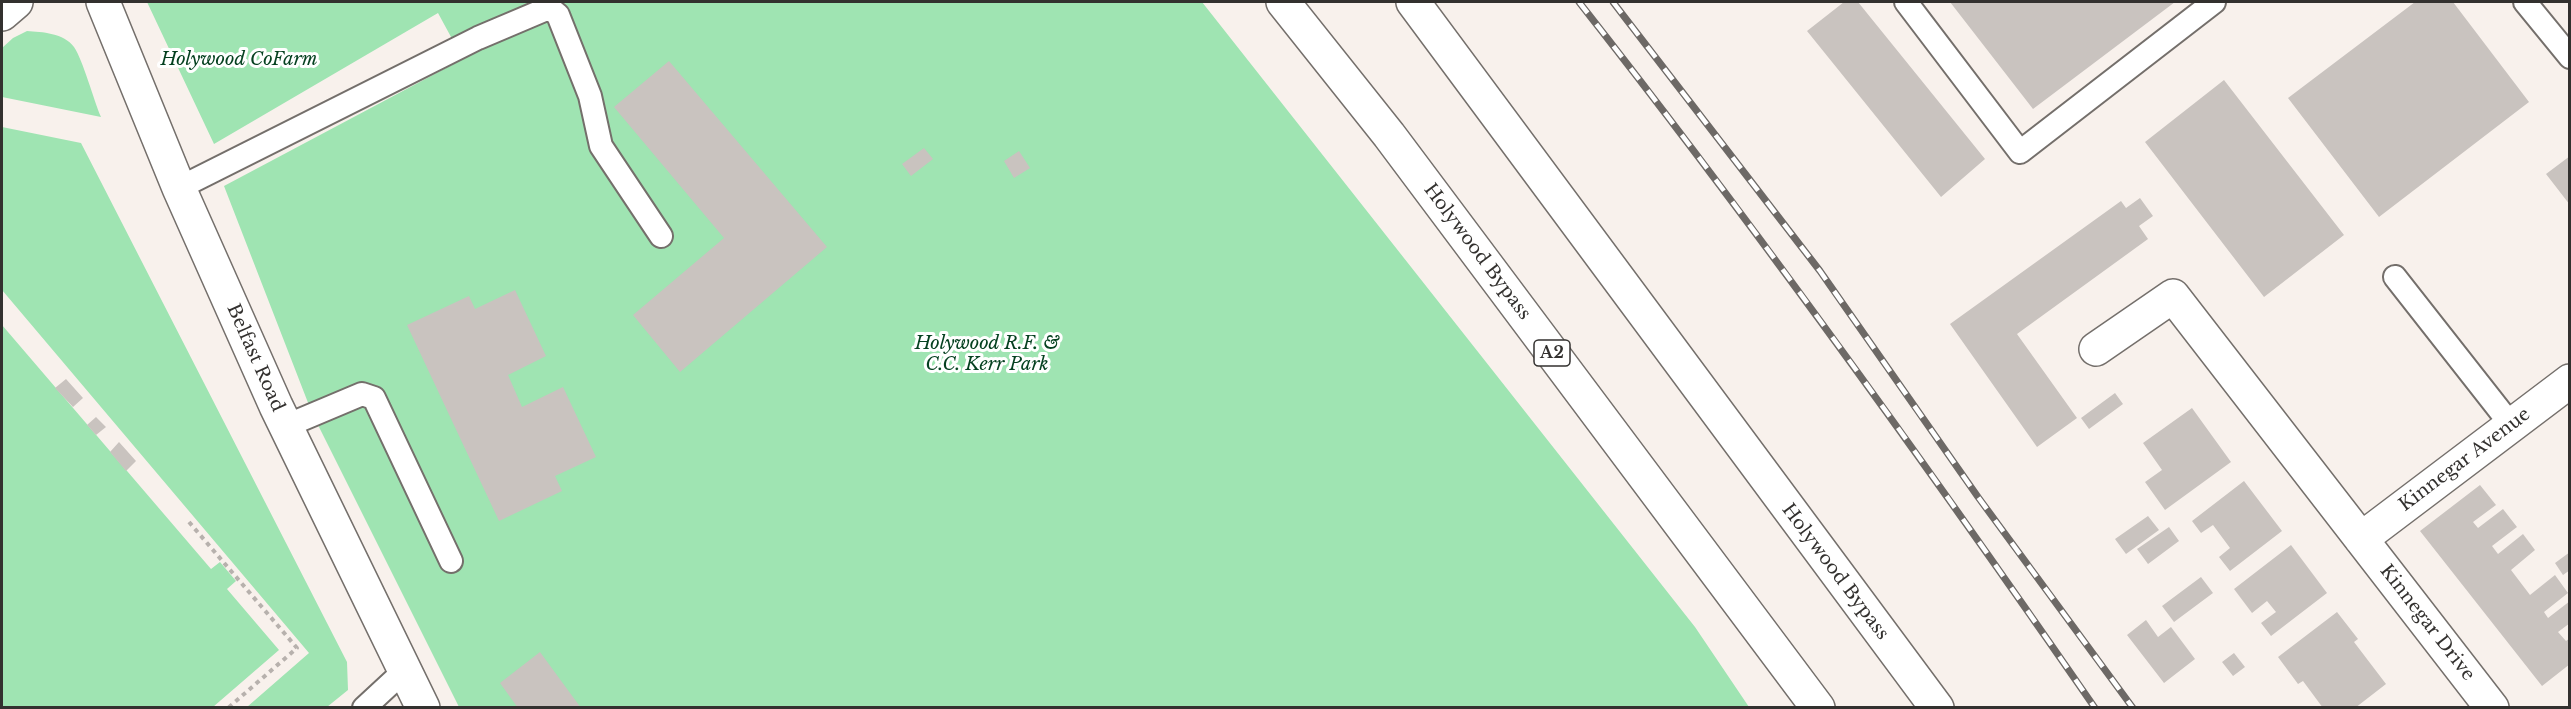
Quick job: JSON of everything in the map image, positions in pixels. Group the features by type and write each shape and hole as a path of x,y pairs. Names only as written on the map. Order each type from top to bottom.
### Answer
{"main road":[{"path":"2,14 16,2"},
{"name":"Belfast Road","path":"103,2 179,188 286,426 423,708"},
{"name":"Holywood Bypass","path":"1283,2 1396,145 1818,708"},
{"name":"Holywood Bypass","path":"1413,2 1660,338 1937,708"},
{"name":"Kinnegar Drive","path":"2096,349 2173,296 2492,708"},
{"name":"Kinnegar Avenue","path":"2361,539 2570,381"}],"lane":[{"path":"1906,2 2020,152 2214,2"},
{"path":"2525,2 2570,57"},
{"path":"179,188 478,38 544,10 552,10 558,15 590,96 601,147 661,236"},
{"path":"2395,277 2512,426"},
{"path":"286,426 362,394 374,398 451,561"},
{"path":"364,708 404,670"}],"path":[{"path":"189,522 297,648 228,708"}],"green space":[{"name":"Holywood R.F. & C.C. Kerr Park","path":"147,2 1202,2 1695,627 1749,707 459,707 312,413 224,186 463,59 438,13 214,144"},
{"path":"27,31 59,36 70,42 81,61 101,117 2,97 2,48 13,38"},
{"path":"2,127 81,143 347,662 348,690 327,707 247,707 309,653 2,290"},
{"path":"2,325 211,569 220,562 236,581 227,589 279,650 213,707 2,707"}],"building":[{"path":"1844,2 1858,2 1985,159 1941,197 1807,31"},
{"path":"1950,2 2175,2 2033,109"},
{"path":"2415,2 2453,2 2529,102 2379,217 2288,98"},
{"path":"669,61 827,247 680,372 633,315 724,238 614,107"},
{"path":"2224,80 2344,235 2264,297 2145,142"},
{"path":"924,148 933,159 911,176 902,164"},
{"path":"1019,151 1030,168 1014,178 1004,161"},
{"path":"2570,156 2570,205 2546,174"},
{"path":"2140,198 2153,216 2139,226 2148,239 2017,334 2077,418 2037,447 1950,324 2121,201 2126,208"},
{"path":"515,290 546,356 508,375 522,407 563,387 596,457 555,476 562,491 499,521 407,325 469,296 475,309"},
{"path":"66,379 83,398 73,407 55,388"},
{"path":"2115,393 2123,404 2089,429 2081,418"},
{"path":"2192,408 2231,462 2165,510 2145,482 2162,470 2143,443"},
{"path":"96,417 106,427 96,435 87,425"},
{"path":"119,442 136,461 126,471 110,452"},
{"path":"2244,481 2282,531 2230,571 2219,557 2230,548 2213,525 2201,533 2192,521"},
{"path":"2480,485 2496,505 2473,522 2478,528 2503,509 2517,527 2492,546 2498,554 2523,534 2535,550 2511,570 2530,595 2555,575 2568,593 2544,612 2548,618 2570,601 2570,623 2558,632 2566,641 2570,638 2570,664 2542,686 2420,531"},
{"path":"2148,516 2159,530 2126,554 2115,539"},
{"path":"2169,527 2179,541 2148,564 2137,549"},
{"path":"2291,545 2327,593 2271,636 2261,623 2276,612 2267,601 2252,613 2234,589"},
{"path":"2570,552 2570,570 2563,575 2555,563"},
{"path":"2201,577 2213,593 2174,622 2162,606"},
{"path":"2337,612 2358,639 2354,642 2386,684 2355,708 2323,708 2303,681 2298,684 2278,657"},
{"path":"2146,620 2158,637 2171,627 2195,659 2164,683 2127,635"},
{"path":"540,652 581,708 518,708 500,683"},
{"path":"2234,653 2245,667 2233,676 2222,662"}],"railway":[{"path":"1579,2 1778,263 1970,529 2095,708"},
{"path":"1613,2 1820,271 1978,497 2133,708"}],"park label":[{"name":"Holywood CoFarm","path":"239,60"}]}
